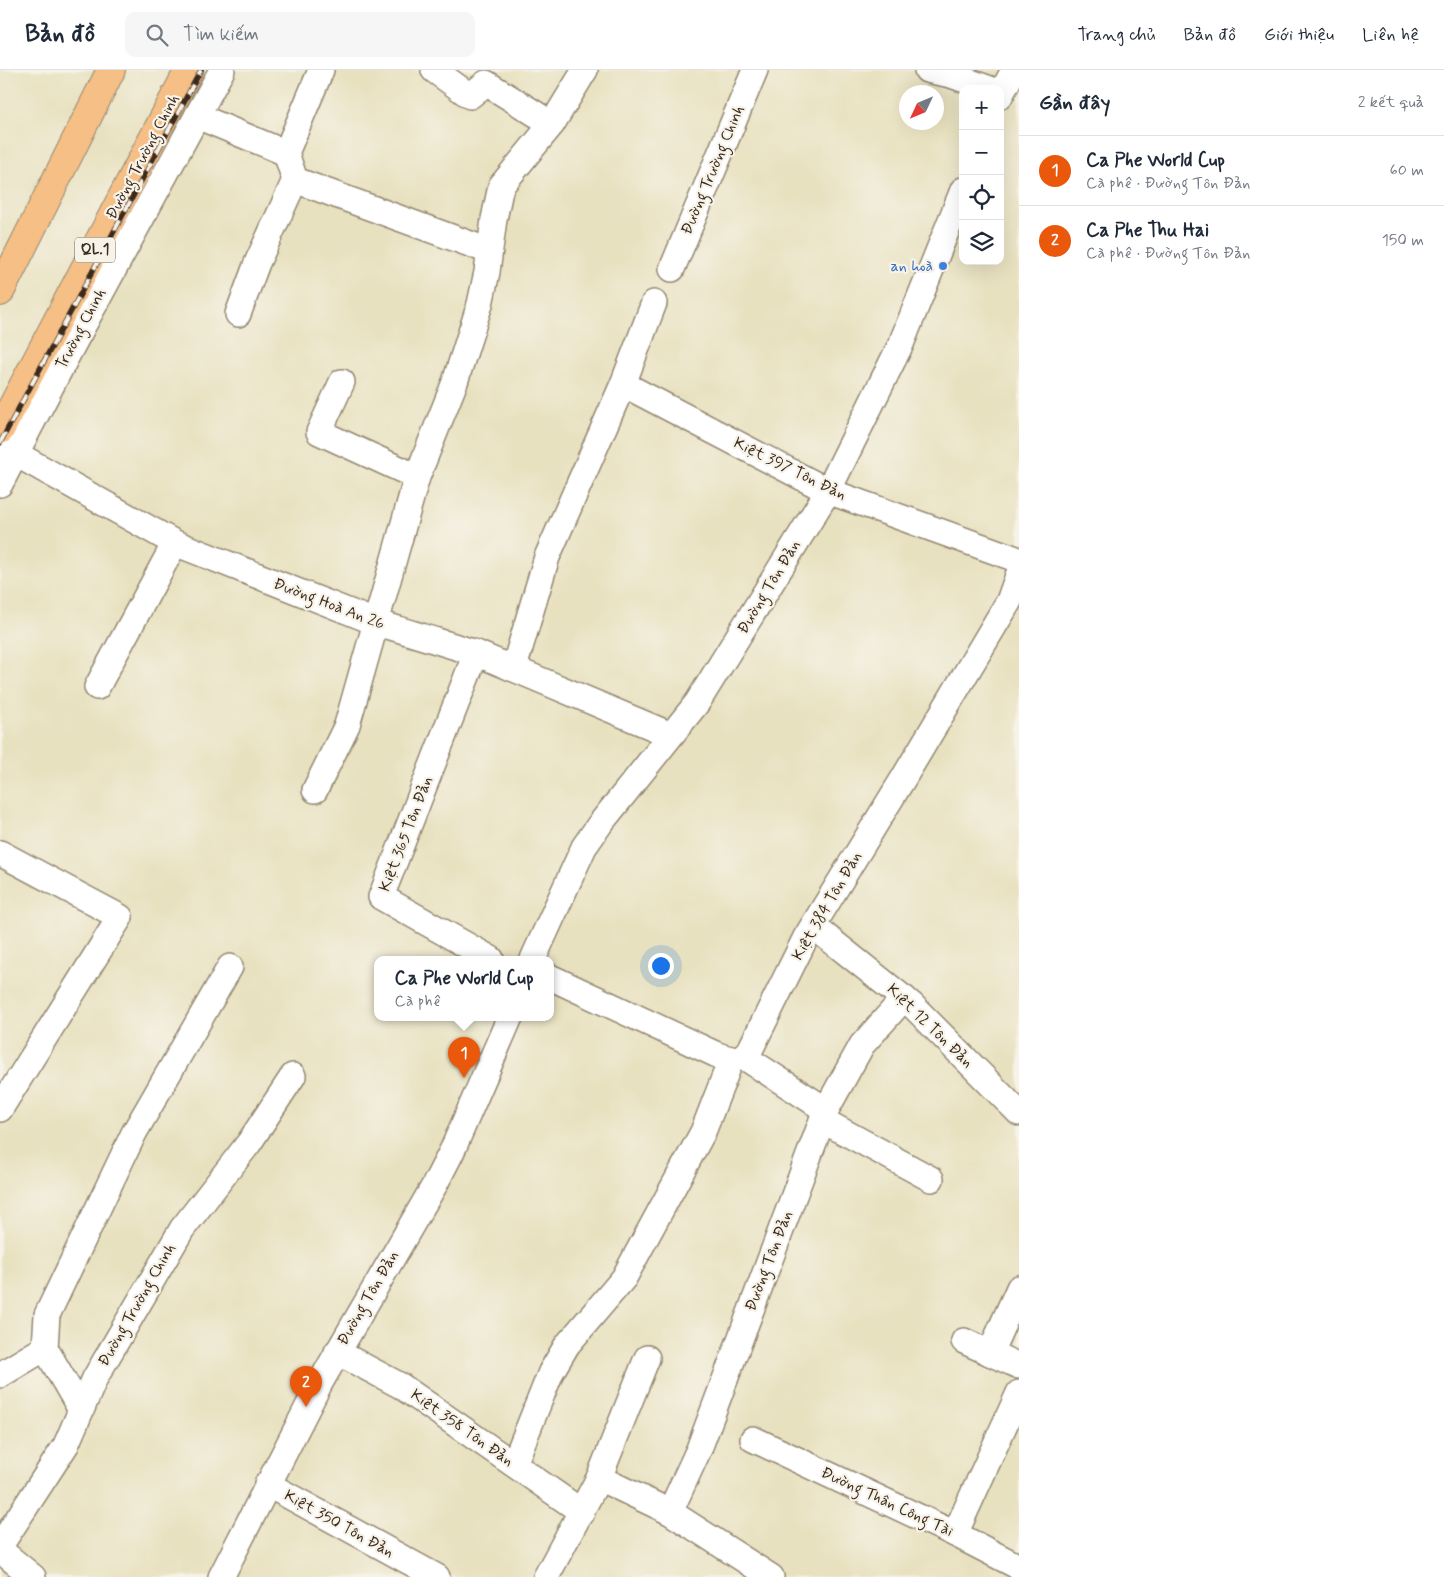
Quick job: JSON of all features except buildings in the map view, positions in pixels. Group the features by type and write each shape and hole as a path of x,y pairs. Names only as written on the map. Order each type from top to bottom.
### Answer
{"highway":[{"path":"0,292 111,70"},
{"name":"Đường Trường Chinh","path":"4,436 189,70"}],"street":[{"name":"Trường Chinh","path":"0,484 4,436 70,350 222,70"},
{"path":"238,314 257,263 295,180 286,153 321,70"},
{"path":"434,70 470,96 486,83 552,124"},
{"path":"315,790 347,725 417,477 455,382 480,304 502,186 552,124 585,70"},
{"name":"Đường Trường Chinh","path":"672,269 755,70"},
{"path":"927,70 951,75 978,85"},
{"path":"1004,90 1014,70"},
{"path":"197,116 286,153"},
{"path":"295,180 489,251"},
{"name":"Đường Tôn Đản","path":"535,956 584,847 600,824 697,703 828,491 909,326 959,200"},
{"path":"514,668 547,557 623,384 654,303"},
{"path":"342,382 319,432 417,477"},
{"name":"Kiệt 397 Tôn Đản","path":"623,384 828,491 1019,560"},
{"name":"Đường Hoà An 26","path":"4,436 175,543 375,622 476,653 671,735"},
{"path":"97,687 175,543"},
{"name":"Kiệt 384 Tôn Đản","path":"737,1058 751,1048 813,926 1014,604 1019,573"},
{"name":"Kiệt 365 Tôn Đản","path":"476,653 381,897 486,956"},
{"path":"0,853 120,917 0,1109"},
{"name":"Kiệt 12 Tôn Đản","path":"813,926 904,998 1019,1113"},
{"path":"81,1410 45,1348 47,1315 134,1133 230,967"},
{"path":"554,979 737,1058 824,1115 931,1179"},
{"name":"Đường Tôn Đản","path":"670,1512 700,1450 824,1115 862,1044 904,998"},
{"name":"Đường Tôn Đản","path":"221,1577 267,1484 337,1352 434,1186 452,1151 508,1021"},
{"path":"514,1464 551,1372 567,1344 624,1278 703,1132 737,1058"},
{"name":"Đường Trường Chinh","path":"0,1546 66,1445 94,1378 182,1228 249,1142 293,1076"},
{"path":"990,1353 1019,1288"},
{"path":"964,1341 1019,1366"},
{"path":"0,1375 45,1348"},
{"name":"Kiệt 358 Tôn Đản","path":"337,1352 401,1386 582,1512"},
{"path":"546,1577 599,1478 647,1358"},
{"path":"955,1534 1019,1393"},
{"name":"Đường Thân Công Tài","path":"753,1439 955,1534 1008,1568"},
{"path":"599,1478 670,1512 771,1577"},
{"name":"Kiệt 350 Tôn Đản","path":"267,1484 438,1577"},
{"path":"0,1550 33,1577"}],"railway":[{"path":"0,443 201,70"}],"place":[{"name":"an hoà","path":"943,266"},
{"name":"Ca Phe World Cup","path":"464,1078"},
{"name":"Ca Phe Thu Hai","path":"306,1407"}]}
